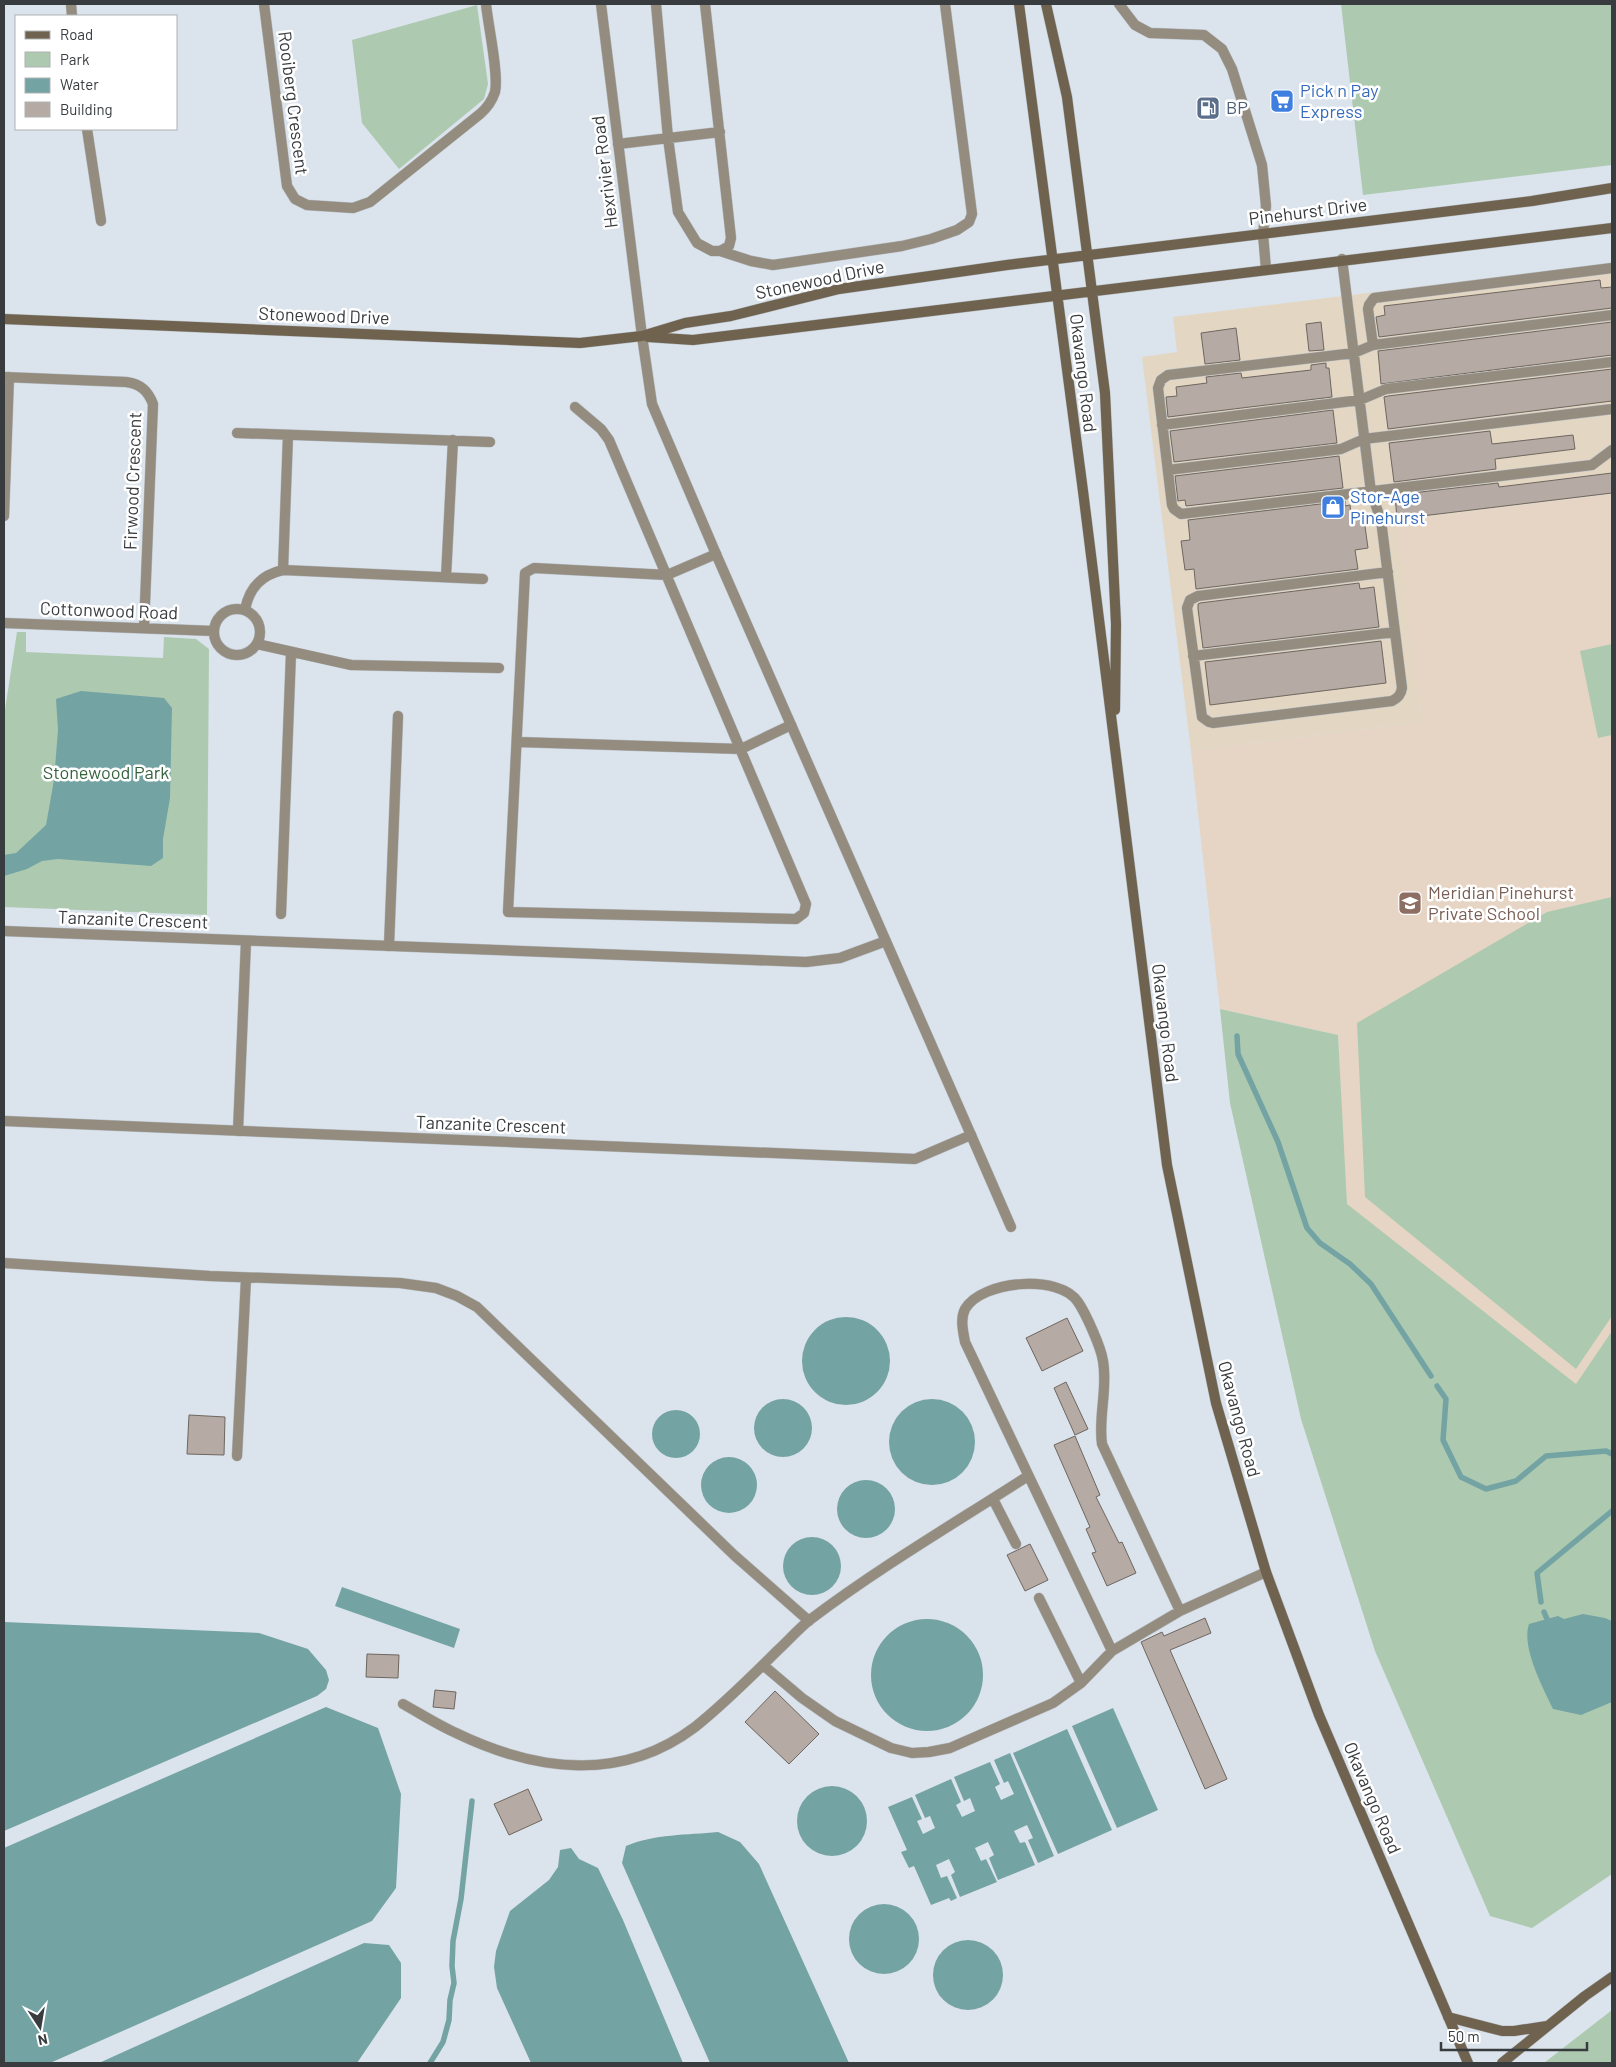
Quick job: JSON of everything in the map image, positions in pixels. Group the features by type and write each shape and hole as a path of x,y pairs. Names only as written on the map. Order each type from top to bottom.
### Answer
{"main road":[{"name":"Okavango Road","path":"1019,4 1053,260 1166,1165 1216,1403 1266,1572 1319,1715 1468,2063"},
{"name":"Okavango Road","path":"1046,4 1067,97 1105,393 1116,624 1114,746"},
{"name":"Pinehurst Drive","path":"1007,265 1532,201 1612,188"},
{"path":"1057,295 1342,259 1612,228"},
{"name":"Stonewood Drive","path":"642,336 685,322 731,316 839,288 1007,265"},
{"name":"Stonewood Drive","path":"4,319 580,343 642,336 693,340 1057,295"},
{"path":"1502,2063 1585,1996 1612,1977"},
{"path":"1448,2017 1502,2031 1514,2032 1547,2026"}],"street":[{"name":"Rooiberg Crescent","path":"264,4 287,186 295,199 307,205 353,208 370,202 387,189 480,114 492,101 496,77 486,4"},
{"name":"Hexrivier Road","path":"601,4 652,404 1012,1227"},
{"path":"656,4 668,138 678,212 697,243 712,251 720,251 751,261 773,265 924,241 957,230 969,222 972,214 945,4"},
{"path":"705,4 731,238 729,246 720,251"},
{"path":"1119,4 1135,24 1150,33 1204,35 1222,49 1232,70 1262,165 1266,206 1264,234 1266,269"},
{"path":"87,130 101,221"},
{"path":"618,144 720,132"},
{"path":"1342,259 1371,492 1381,520 1388,572 1402,692 1392,701 1208,722 1204,720 1200,712 1187,608 1193,597 1388,572"},
{"path":"1372,345 1368,305 1374,298 1612,268"},
{"path":"1612,315 1372,345 1354,353 1168,375 1158,384 1172,505 1181,514 1592,465 1612,450"},
{"path":"1162,425 1360,400 1386,390 1612,362"},
{"path":"4,516 6,377"},
{"name":"Firwood Crescent","path":"6,377 126,382 140,386 150,397 153,404 144,628"},
{"path":"575,407 601,429 609,440 667,575 741,749 806,904 804,913 796,919 508,912 525,573 534,568 667,575 716,554"},
{"path":"1168,470 1341,449 1364,439 1612,409"},
{"path":"237,433 490,442"},
{"path":"283,570 288,435"},
{"path":"446,577 453,440"},
{"path":"245,610 247,599 256,583 273,572 283,570 483,578"},
{"path":"236,609 245,610 258,620 260,636 258,644 246,654 230,655 218,646 214,631 216,622 221,616 228,611 236,609"},
{"name":"Cottonwood Road","path":"4,623 214,631"},
{"path":"1193,656 1395,632"},
{"path":"258,644 291,653 351,665 499,668"},
{"path":"281,914 291,653"},
{"path":"389,946 398,716"},
{"path":"518,742 741,749 791,725"},
{"name":"Tanzanite Crescent","path":"4,931 806,962 840,958 886,941"},
{"path":"238,1131 246,941"},
{"name":"Tanzanite Crescent","path":"4,1121 916,1159 971,1135"},
{"path":"4,1263 64,1268 418,1286 436,1288 457,1296 477,1307 734,1555 809,1621"},
{"path":"237,1456 246,1278"},
{"path":"1112,1651 965,1342 962,1326 965,1310 973,1299 988,1290 1004,1285 1037,1284 1068,1292 1077,1301 1100,1349 1103,1362 1100,1429 1102,1444 1180,1611"},
{"path":"403,1704 456,1734 518,1757 563,1765 603,1766 634,1758 673,1742 696,1726 809,1621 890,1564 1028,1476"},
{"path":"993,1498 1016,1544"},
{"path":"763,1665 802,1698 834,1721 891,1748 912,1753 929,1752 950,1748 1053,1703 1081,1683 1112,1651 1180,1611 1266,1572"},
{"path":"1039,1598 1081,1683"}],"shaded area":[{"name":"Stor-Age Pinehurst","path":"1612,263 1612,494 1398,521 1422,722 1191,751 1142,357 1177,352 1173,317"},
{"name":"Meridian Pinehurst Private School","path":"1612,494 1612,1331 1576,1385 1346,1204 1338,1035 1220,1009 1191,751 1422,722 1397,521"}],"green space":[{"path":"1341,4 1612,4 1612,165 1363,195"},
{"path":"477,5 488,84 484,99 399,169 362,123 352,40"},
{"name":"Stonewood Park","path":"17,632 26,632 26,652 163,658 164,637 196,639 209,649 207,915 4,907 4,716"},
{"path":"1612,644 1612,735 1598,738 1580,651"},
{"path":"1612,897 1612,1316 1576,1369 1365,1197 1357,1023 1547,912"},
{"path":"1220,1009 1338,1035 1347,1204 1576,1384 1612,1331 1612,1874 1532,1928 1490,1916 1375,1651 1301,1419 1230,1103"},
{"path":"1612,2010 1612,2063 1544,2063"}],"water":[{"path":"81,691 164,698 172,708 170,798 163,839 163,858 151,866 58,859 42,861 27,869 4,876 4,855 16,853 46,825 54,780 58,730 56,699"},
{"path":"846,1317 863,1320 877,1330 887,1344 890,1361 887,1378 877,1392 863,1402 846,1405 829,1402 815,1392 805,1378 802,1361 805,1344 815,1330 829,1320"},
{"path":"777,1399 789,1399 804,1407 812,1422 812,1434 804,1449 789,1457 777,1457 762,1449 754,1434 754,1422 762,1407"},
{"path":"932,1399 948,1402 956,1406 968,1418 972,1426 975,1442 972,1458 968,1466 956,1478 948,1482 932,1485 916,1482 908,1478 896,1466 892,1458 889,1442 892,1426 896,1418 908,1406 916,1402"},
{"path":"676,1410 685,1412 693,1417 698,1425 700,1434 698,1443 693,1451 685,1456 676,1458 667,1456 659,1451 654,1443 652,1434 654,1425 659,1417 667,1412"},
{"path":"729,1457 740,1459 749,1465 755,1474 757,1485 755,1496 749,1505 740,1511 729,1513 718,1511 709,1505 703,1496 701,1485 703,1474 709,1465 718,1459"},
{"path":"866,1480 882,1485 890,1493 895,1509 890,1525 882,1533 866,1538 850,1533 842,1525 837,1509 842,1493 850,1485"},
{"path":"812,1537 823,1539 836,1550 841,1566 839,1577 828,1590 812,1595 801,1593 788,1582 783,1566 785,1555 796,1542"},
{"path":"342,1587 460,1629 454,1648 335,1606"},
{"path":"1583,1614 1612,1621 1612,1702 1581,1715 1553,1709 1534,1667 1527,1633 1529,1624 1558,1616 1564,1619"},
{"path":"927,1619 948,1623 967,1635 979,1654 983,1675 979,1696 967,1715 948,1727 927,1731 906,1727 887,1715 875,1696 871,1675 875,1654 887,1635 906,1623"},
{"path":"4,1622 259,1633 308,1649 326,1670 329,1680 326,1689 317,1696 4,1831"},
{"path":"326,1707 378,1728 401,1794 396,1888 372,1921 50,2063 4,2063 4,1848"},
{"path":"1113,1708 1158,1810 1117,1828 1072,1726"},
{"path":"1067,1729 1112,1830 1058,1854 1013,1753"},
{"path":"1010,1753 1054,1856 1038,1863 1028,1840 1033,1838 1027,1825 1014,1831 1020,1843 1025,1842 1035,1865 998,1880 989,1858 994,1855 988,1842 975,1848 981,1861 986,1859 997,1882 960,1897 951,1875 955,1872 949,1859 936,1865 941,1878 947,1876 957,1898 951,1901 949,1898 931,1905 914,1866 909,1868 901,1852 907,1850 888,1807 912,1797 922,1819 917,1821 923,1834 935,1828 930,1816 925,1818 915,1795 951,1779 961,1802 956,1805 962,1817 975,1811 970,1798 964,1801 954,1777 990,1762 1000,1784 995,1787 1001,1800 1014,1794 1008,1781 1004,1783 994,1760"},
{"path":"832,1786 845,1789 857,1796 864,1808 867,1821 864,1834 857,1846 845,1853 832,1856 819,1853 807,1846 800,1834 797,1821 800,1808 807,1796 819,1789"},
{"path":"718,1832 740,1842 759,1864 849,2063 710,2063 622,1863 626,1846 637,1842 671,1836"},
{"path":"571,1848 579,1859 598,1868 623,1920 683,2063 531,2063 497,1988 494,1967 496,1951 510,1911 549,1880 558,1867 560,1850"},
{"path":"884,1904 897,1907 909,1914 916,1926 919,1939 916,1952 909,1964 897,1971 884,1974 871,1971 859,1964 852,1952 849,1939 852,1926 859,1914 871,1907"},
{"path":"968,1940 981,1943 993,1950 1000,1962 1003,1975 1000,1988 993,2000 981,2007 968,2010 955,2007 943,2000 936,1988 933,1975 936,1962 943,1950 955,1943"},
{"path":"364,1943 389,1945 401,1963 401,1998 357,2063 99,2063"}],"building":[{"path":"1600,280 1601,288 1612,287 1612,308 1379,337 1376,317 1385,315 1384,306"},
{"path":"1321,322 1324,350 1309,351 1306,324"},
{"path":"1612,322 1612,355 1381,384 1378,351"},
{"path":"1236,328 1240,360 1205,364 1201,333"},
{"path":"1326,363 1326,368 1329,368 1332,397 1168,417 1166,397 1177,396 1176,387 1207,383 1206,377 1241,373 1242,378 1311,370 1311,365"},
{"path":"1612,369 1612,401 1388,429 1384,397"},
{"path":"1333,410 1337,443 1174,462 1170,431"},
{"path":"1490,431 1492,444 1573,435 1575,449 1495,459 1496,469 1394,482 1389,443"},
{"path":"1339,456 1343,488 1186,506 1185,500 1178,501 1175,476"},
{"path":"1612,473 1612,493 1397,519 1395,495 1498,483 1499,487"},
{"path":"1345,501 1345,506 1350,505 1352,521 1364,519 1368,548 1355,550 1358,569 1196,589 1194,569 1185,570 1181,541 1190,540 1188,520"},
{"path":"1359,583 1360,589 1374,587 1379,627 1203,648 1198,609 1198,604 1200,603"},
{"path":"1381,641 1386,683 1210,705 1205,662"},
{"path":"1067,1318 1083,1351 1042,1371 1026,1338"},
{"path":"1066,1382 1088,1429 1075,1435 1054,1388"},
{"path":"189,1415 225,1417 224,1455 187,1454"},
{"path":"1075,1436 1100,1495 1096,1497 1119,1543 1122,1542 1136,1573 1107,1586 1092,1553 1096,1552 1086,1529 1090,1527 1054,1445"},
{"path":"1030,1544 1048,1580 1025,1591 1007,1555"},
{"path":"1205,1618 1211,1633 1170,1650 1227,1779 1205,1789 1141,1642 1162,1632 1164,1636"},
{"path":"367,1654 399,1655 398,1678 366,1677"},
{"path":"435,1690 456,1692 454,1709 433,1707"},
{"path":"775,1691 819,1734 789,1764 745,1722"},
{"path":"528,1789 542,1820 509,1835 494,1804"}],"waterway":[{"path":"1237,1036 1238,1054 1278,1142 1307,1228 1320,1243 1350,1264 1371,1284 1431,1376"},
{"path":"1437,1386 1446,1399 1443,1440 1461,1477 1486,1489 1516,1481 1546,1456 1606,1451 1612,1454"},
{"path":"1541,1602 1537,1573 1612,1511"},
{"path":"1544,1612 1550,1626"},
{"path":"430,2063 443,2042 449,2020 450,2000 454,1983 452,1966 453,1941 461,1899 472,1801"}],"place":[{"name":"Pick n Pay Express","path":"1282,101"},
{"name":"BP","path":"1208,108"},
{"name":"Stor-Age Pinehurst","path":"1333,507"},
{"name":"Meridian Pinehurst Private School","path":"1410,903"}]}
